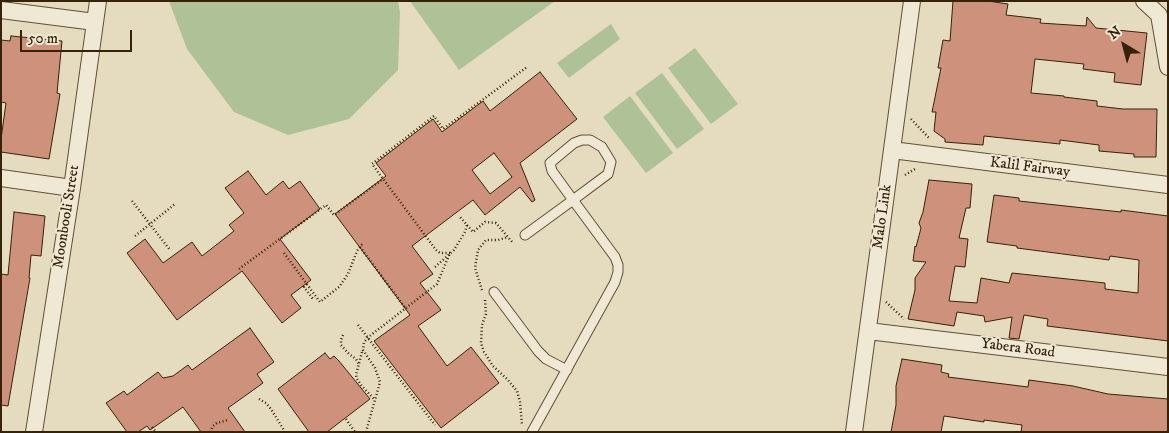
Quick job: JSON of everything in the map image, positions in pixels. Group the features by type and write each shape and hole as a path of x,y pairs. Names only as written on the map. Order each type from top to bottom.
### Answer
{"street":[{"name":"Moonbooli Street","path":"34,432 72,188 98,1"},
{"name":"Malo Link","path":"854,432 912,1"},
{"path":"1144,1 1159,15 1168,67"},
{"path":"1,10 95,22"},
{"name":"Kalil Fairway","path":"892,150 1168,185"},
{"path":"1,178 72,188"},
{"name":"Yabera Road","path":"868,332 1168,367"}],"lane":[{"path":"526,236 574,200 608,174 611,162 606,152 597,142 590,140 574,143 550,162 552,171 574,200 614,257 618,265 618,272 615,282 532,432"},
{"path":"494,292 538,351 546,359 566,370"}],"path":[{"path":"450,253 440,253 436,250 372,164 434,116 443,128 527,67"},
{"path":"905,175 929,162 933,143 912,119"},
{"path":"239,270 326,205 334,215 383,179"},
{"path":"132,201 170,250"},
{"path":"135,236 176,204"},
{"path":"460,217 473,232 485,222 496,223 513,243"},
{"path":"436,267 461,239 467,225"},
{"path":"508,237 498,240 486,240 478,250 475,268 486,307 481,343 488,359 517,391 523,432"},
{"path":"284,253 320,302 339,287 348,274 362,243"},
{"path":"360,247 406,308"},
{"path":"375,399 361,385 356,375 364,342 437,284 450,253"},
{"path":"307,284 304,287 313,299"},
{"path":"886,302 905,320 903,336"},
{"path":"358,324 436,425"},
{"path":"344,335 341,345 356,359 359,366"},
{"path":"363,350 375,368 380,382 364,432"},
{"path":"259,399 271,409 285,432"},
{"path":"346,419 355,432"},
{"path":"210,432 217,423 228,420"},
{"path":"152,427 156,432"}],"green space":[{"path":"169,1 398,1 400,13 398,70 349,119 288,135 234,112 187,49"},
{"path":"410,1 555,1 459,70"},
{"path":"611,24 620,39 569,78 557,63"},
{"path":"695,48 738,104 711,124 668,68"},
{"path":"662,73 704,129 677,149 635,93"},
{"path":"630,96 673,153 646,173 603,117"}],"building":[{"path":"953,1 988,1 1008,4 1006,15 1041,19 1040,23 1086,26 1087,17 1096,28 1147,33 1141,85 1114,82 1115,73 1083,69 1084,64 1035,59 1031,93 1097,101 1097,106 1123,109 1157,109 1156,157 1134,157 1134,154 1099,151 1099,145 1060,140 1060,144 984,136 983,145 945,142 945,139 934,131 936,112 932,112 941,68 938,68 943,40 950,41"},
{"path":"11,36 62,41 57,93 60,94 49,159 1,152 6,103 1,102 1,40 10,41"},
{"path":"540,72 577,119 520,163 535,200 532,202 520,187 485,215 473,200 412,246 433,274 420,283 441,310 418,326 447,366 471,347 499,383 441,428 374,341 410,315 335,214 386,176 376,163 433,119 442,132 483,101 490,111","holes":["494,153 512,177 490,194 472,170"]},
{"path":"248,171 266,195 283,181 289,189 300,181 320,209 280,239 311,280 291,295 301,308 282,323 242,271 177,320 127,253 145,239 163,263 192,242 202,256 234,231 229,225 244,213 225,188"},
{"path":"929,180 972,184 970,208 966,208 959,238 968,239 965,267 955,266 949,301 977,303 981,278 1009,283 1012,273 1105,283 1105,289 1138,293 1139,260 1110,256 1109,260 1017,248 1017,246 987,242 994,195 1019,198 1019,201 1168,216 1168,341 1047,326 1048,319 1024,315 1019,339 1009,338 1012,317 985,322 984,316 957,312 954,326 908,319 915,290 915,278 926,262 913,261"},
{"path":"14,212 45,216 41,256 31,255 30,278 8,406 1,405 1,274 8,275"},
{"path":"250,328 274,362 257,374 263,383 228,408 245,432 201,432 183,407 150,430 147,426 138,432 127,432 106,403 124,391 127,395 158,372 163,378 173,376 188,365 192,370"},
{"path":"325,353 330,359 334,356 339,361 370,399 327,432 309,432 278,389"},
{"path":"902,359 942,365 941,372 949,374 948,377 1028,387 1029,380 1073,386 1108,394 1168,399 1168,432 1021,432 1022,425 944,416 941,432 891,432 896,405 896,386"}]}
